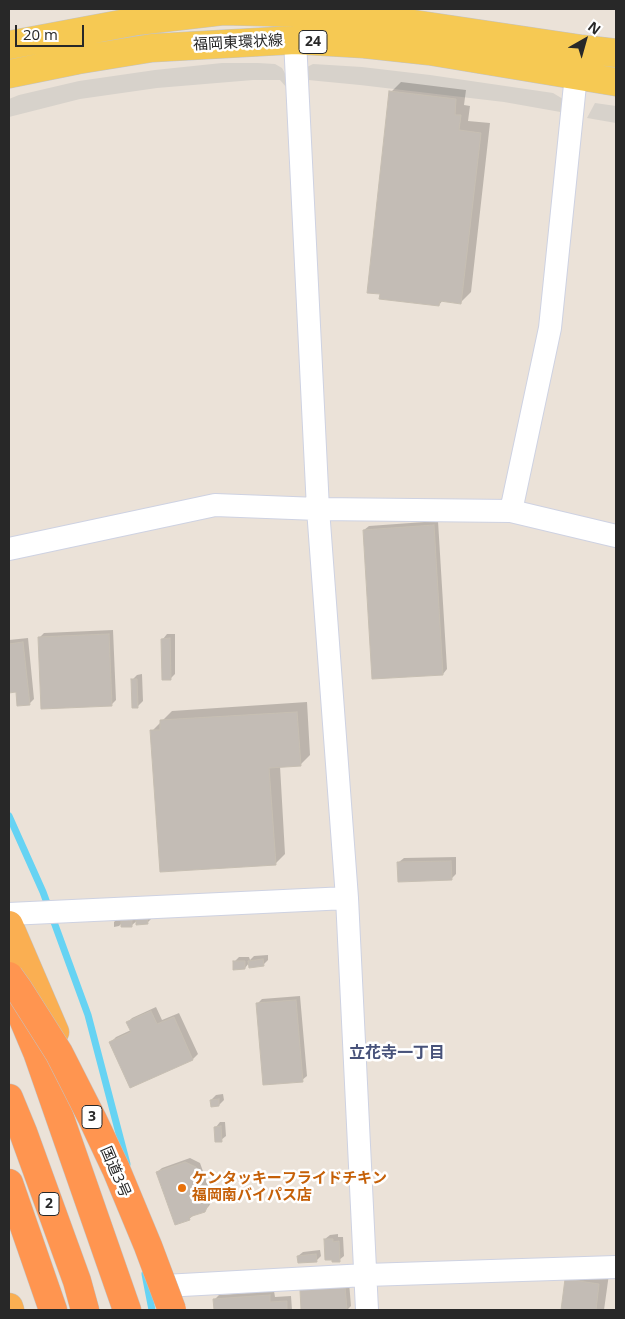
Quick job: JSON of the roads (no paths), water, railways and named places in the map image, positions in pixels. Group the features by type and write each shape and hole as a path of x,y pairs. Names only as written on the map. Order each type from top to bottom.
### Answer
{"highway":[{"name":"国道3号","path":"9,925 168,1298"},
{"path":"9,976 59,1053 92,1118 116,1169 168,1298"},
{"path":"9,984 37,1052 128,1310"},
{"name":"2","path":"9,1098 70,1262 85,1310"},
{"name":"2","path":"9,1183 53,1310"}],"main road":[{"name":"福岡東環状線","path":"9,45 137,21 223,11 367,16 616,53"},
{"name":"福岡東環状線","path":"9,74 152,48 295,40 364,44 429,51 616,82"}],"street":[{"path":"295,40 318,510 347,898 367,1310"},
{"path":"511,511 550,328 576,76"},
{"path":"9,549 215,505 318,510 511,511 616,536"},
{"path":"9,914 347,898"},
{"path":"168,1298 366,1275 616,1266"}],"waterway":[{"path":"9,816 43,892 88,1015 127,1164"},
{"path":"145,1274 152,1310"}],"place":[{"name":"ケンタッキーフライドチキン 福岡南バイパス店","path":"182,1188"}],"district":[{"name":"立花寺一丁目","path":"397,1053"}]}
